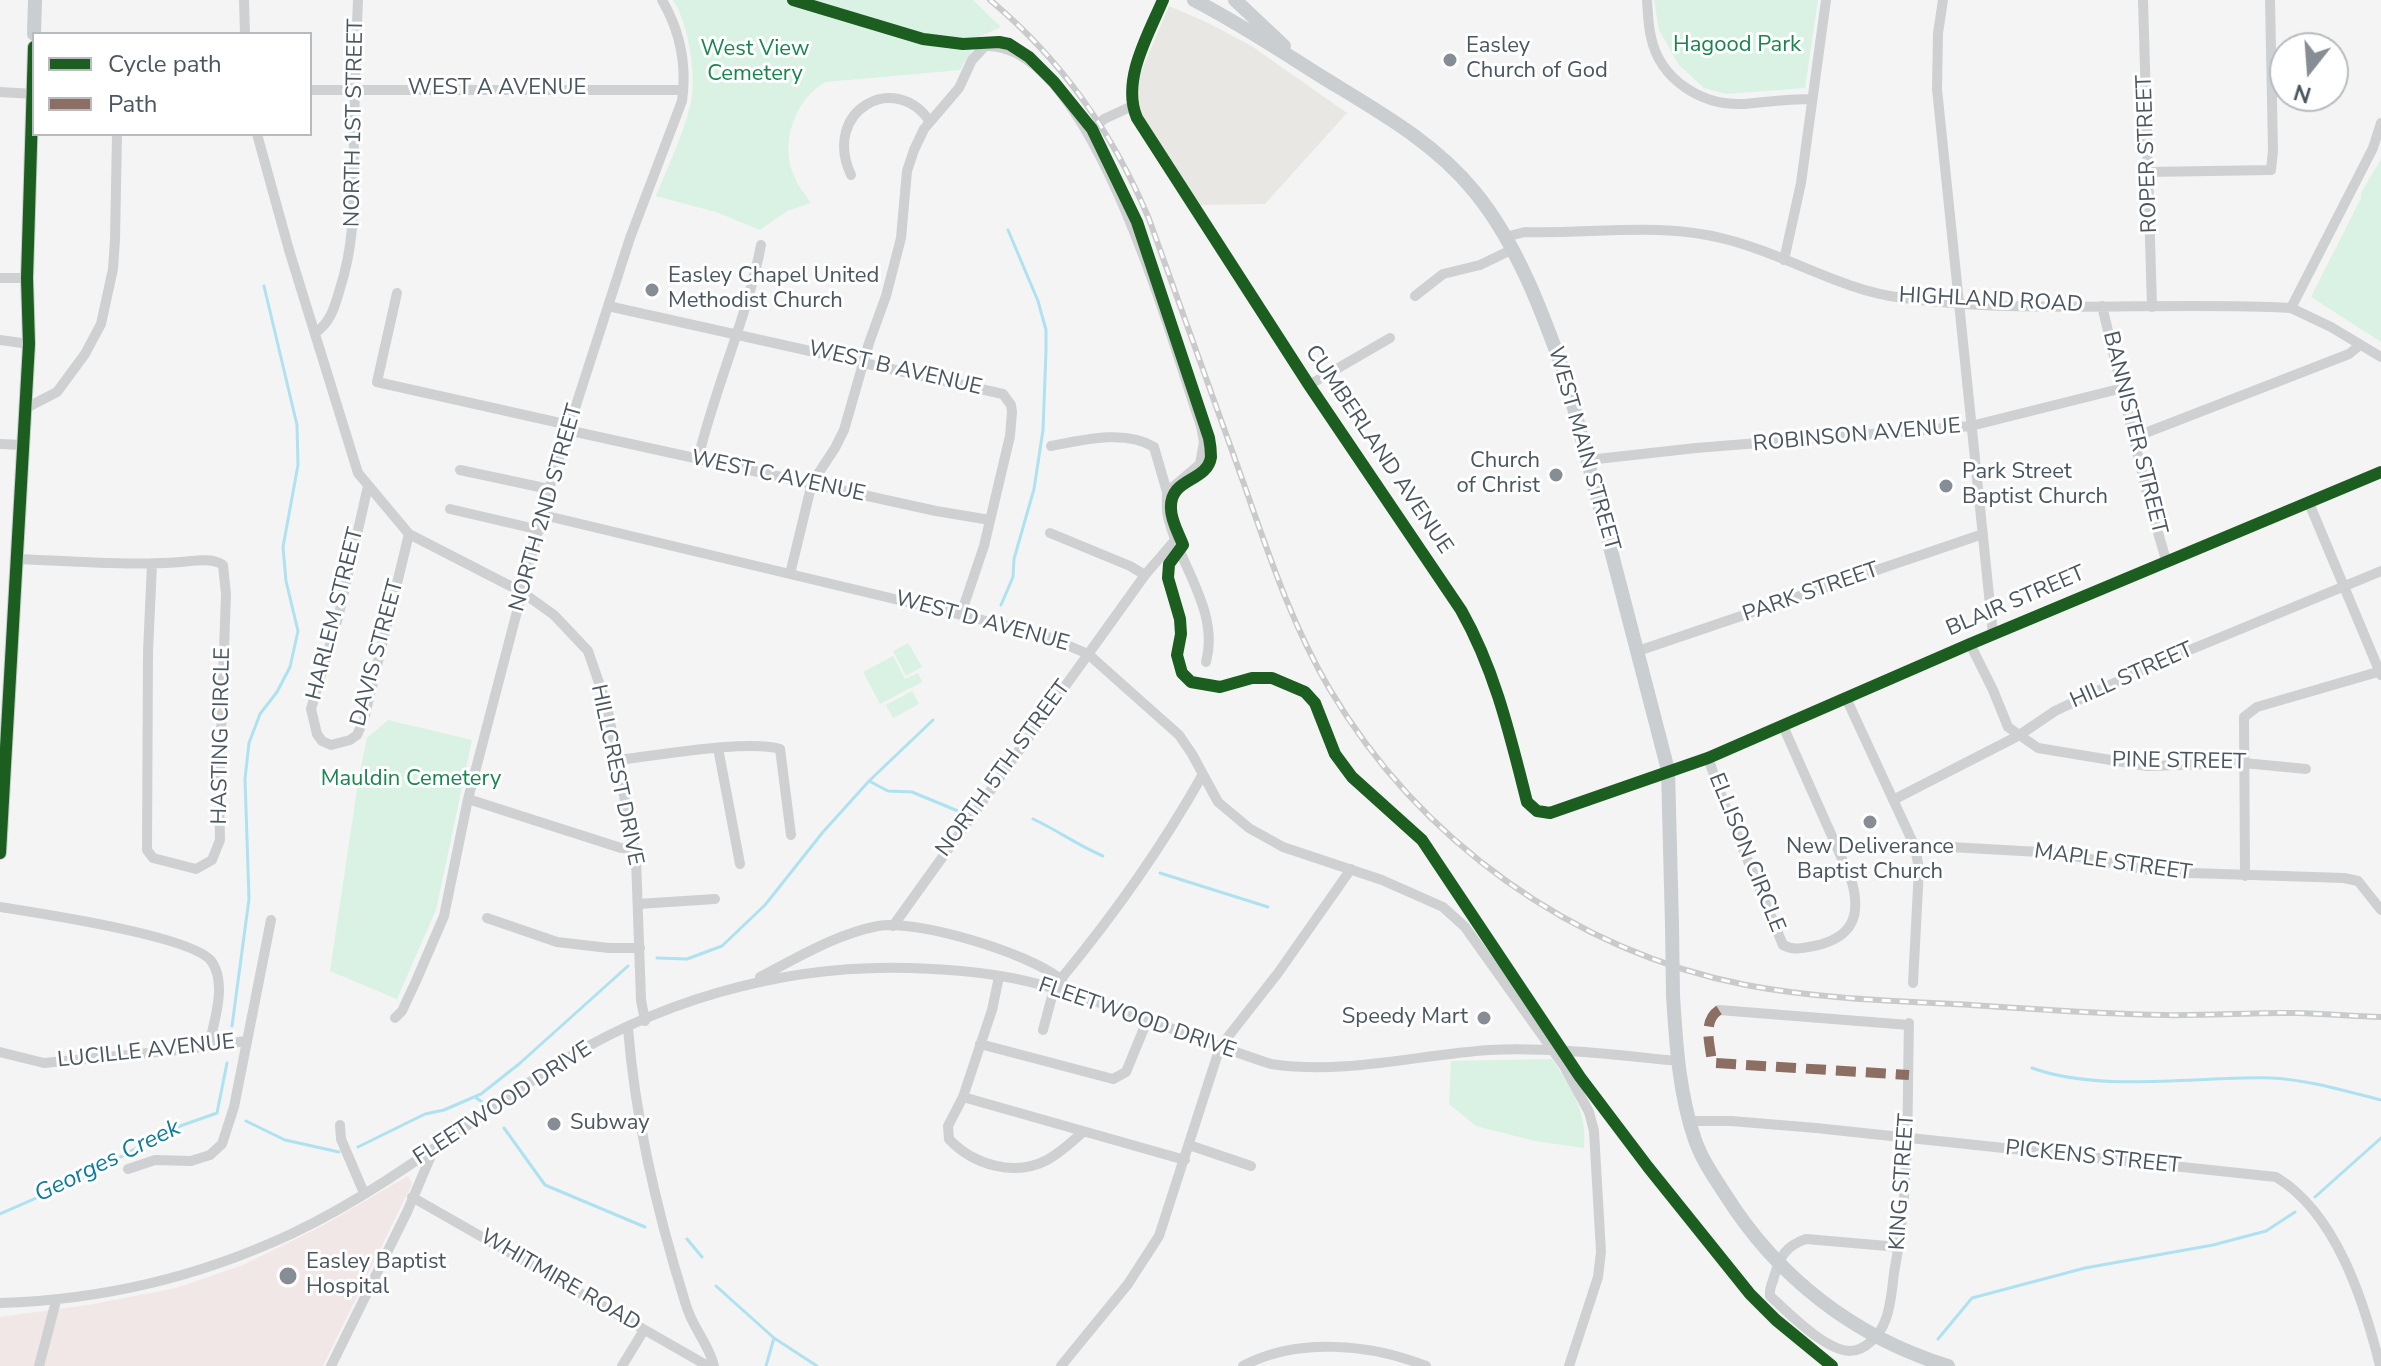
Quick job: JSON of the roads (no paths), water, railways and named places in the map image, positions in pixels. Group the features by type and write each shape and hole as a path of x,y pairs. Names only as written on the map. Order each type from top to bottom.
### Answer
{"main road":[{"path":"34,32 35,0"},
{"name":"WEST MAIN STREET","path":"1194,0 1209,2 1422,141 1448,162 1476,193 1508,244 1551,337 1567,381 1668,770 1673,995 1678,1061 1690,1121 1704,1162 1738,1215 1777,1263 1832,1310 1877,1337 1917,1356 1948,1366"},
{"path":"1235,0 1307,68"},
{"path":"0,853 29,344 27,278 32,125"}],"street":[{"path":"244,0 245,32"},
{"name":"NORTH 1ST STREET","path":"315,333 325,326 332,314 352,239 356,207 358,0"},
{"name":"NORTH 2ND STREET","path":"395,1018 402,1011 444,916 468,799 549,489 630,238 671,131 683,90 685,81 678,35 662,0"},
{"path":"1088,133 1104,119 1132,106 1130,95 1136,69 1163,0"},
{"path":"1647,0 1651,37 1657,54 1667,70 1690,92 1705,100 1724,103 1812,99"},
{"path":"1784,260 1798,205 1826,0"},
{"path":"1943,0 1938,33 1937,89 1993,634"},
{"name":"ROPER STREET","path":"2143,0 2152,307"},
{"path":"2148,172 2271,170 2270,0"},
{"path":"790,574 812,483 844,430 863,361 886,296 901,238 907,171 924,129 959,88 972,60 985,46 998,45 1017,52 1041,73 1088,133 1134,227 1204,442 1200,464 1167,492"},
{"name":"WEST A AVENUE","path":"312,90 683,90"},
{"path":"0,92 32,94"},
{"path":"851,175 844,160 844,133 856,111 883,99 898,100 912,103 924,112 930,122"},
{"name":"CUMBERLAND AVENUE","path":"1132,106 1146,135 1309,385 1439,575 1475,635 1499,693 1531,808 1550,813 1668,770"},
{"path":"2291,308 2355,185 2380,129"},
{"path":"26,408 57,392 85,354 101,324 113,269 117,136"},
{"name":"HILLCREST DRIVE","path":"258,136 358,473 409,534 522,592 554,615 588,651 607,706 635,849 641,1000 645,1021"},
{"name":"HIGHLAND ROAD","path":"1415,296 1443,274 1480,265 1525,232 1678,231 1727,239 1843,285 1927,301 2291,308 2381,357"},
{"path":"698,459 708,416 749,300 761,245"},
{"path":"0,278 27,278"},
{"name":"WEST C AVENUE","path":"397,293 377,382 698,459 990,520"},
{"name":"WEST B AVENUE","path":"608,306 863,361 1003,394 1008,398 1012,412 1010,436 990,520 961,614"},
{"name":"BANNISTER STREET","path":"2102,306 2166,560"},
{"path":"1309,385 1390,338"},
{"path":"0,340 29,344"},
{"path":"2135,437 2349,354 2360,345"},
{"name":"ROBINSON AVENUE","path":"1588,460 1696,448 1971,426 2123,388"},
{"path":"1051,446 1108,438 1145,441 1154,447 1167,492 1167,516 1203,606 1211,644 1206,662"},
{"path":"0,444 24,445"},
{"path":"460,470 549,489"},
{"name":"BLAIR STREET","path":"1668,770 1708,758 2166,560 2381,472"},
{"name":"HARLEM STREET","path":"322,741 314,725 311,701 339,614 368,486"},
{"path":"2245,876 2244,717 2257,707 2380,673 2309,503"},
{"path":"450,509 540,530"},
{"name":"WEST D AVENUE","path":"543,515 1041,634 1088,654 1179,735 1218,802 1249,828 1283,847 1382,880 1443,907 1465,927 1487,956 1549,1049 1564,1066 1589,1112 1594,1131 1601,1252 1598,1277 1569,1366"},
{"path":"1050,533 1145,575"},
{"name":"DAVIS STREET","path":"322,741 331,745 350,740 357,735 364,719 409,534"},
{"name":"PARK STREET","path":"1638,651 1983,534"},
{"name":"NORTH 5TH STREET","path":"893,926 1145,575 1176,539"},
{"name":"HASTING CIRCLE","path":"17,559 152,564 217,561 223,565 226,572 220,840 212,860 196,869 153,858 147,850 148,652 152,564"},
{"name":"HILL STREET","path":"1893,800 2018,736 2055,711 2146,668 2381,571"},
{"path":"1970,644 2008,727 2018,736"},
{"path":"1846,698 1915,847 1919,869 1913,983"},
{"name":"ELLISON CIRCLE","path":"1708,758 1783,945 1793,950 1827,943 1848,928 1855,916 1857,898 1783,726"},
{"name":"PINE STREET","path":"2018,736 2038,748 2147,766 2244,763 2306,769"},
{"path":"617,760 718,748 771,746 780,749 791,835"},
{"path":"718,748 740,864"},
{"path":"1043,1030 1057,984 1101,929 1171,831 1203,774"},
{"path":"468,799 621,848 635,849"},
{"name":"MAPLE STREET","path":"1915,847 2057,853 2138,870 2344,878 2358,881 2381,910"},
{"path":"1061,1366 1147,1258 1168,1213 1220,1047 1278,973 1351,869"},
{"path":"638,904 715,899"},
{"path":"0,907 115,929 203,952 213,963 219,982 209,1046"},
{"path":"487,918 557,942 640,948"},
{"path":"128,1169 155,1160 191,1161 210,1155 222,1144 234,1107 271,920"},
{"path":"739,987 849,934 879,926 937,932 989,947 1037,965 1057,984"},
{"name":"FLEETWOOD DRIVE","path":"0,1303 56,1301 148,1285 241,1254 292,1233 364,1193 434,1150 547,1071 628,1028 713,994 805,973 859,968 954,971 1057,984 1069,993 1220,1047 1271,1064 1300,1068 1342,1069 1466,1052 1549,1049 1678,1061"},
{"path":"999,977 963,1097 948,1126 949,1139 959,1149 991,1165 1013,1168 1041,1162 1083,1132"},
{"name":"KING STREET","path":"1719,1010 1909,1024 1908,1138 1899,1247 1885,1321 1877,1337"},
{"path":"980,1044 1113,1079 1126,1072 1147,1021"},
{"path":"628,1028 631,1070 654,1188 687,1310 711,1352 714,1366"},
{"name":"LUCILLE AVENUE","path":"0,1052 44,1063 246,1041"},
{"path":"963,1097 1185,1160"},
{"name":"PICKENS STREET","path":"1690,1121 1731,1121 2276,1177 2296,1189 2337,1247 2370,1326 2380,1366"},
{"path":"340,1125 341,1139 364,1193"},
{"path":"1189,1145 1251,1166"},
{"path":"331,1366 434,1150"},
{"name":"WHITMIRE ROAD","path":"412,1197 708,1366"},
{"path":"1877,1337 1860,1349 1836,1348 1805,1327 1770,1296 1769,1289 1777,1263 1792,1244 1806,1239 1899,1247"},
{"path":"39,1366 56,1301"},
{"path":"622,1366 644,1330"},
{"path":"1243,1366 1278,1352 1354,1346 1402,1356 1426,1366"}],"waterway":[{"path":"1001,605 1013,577 1014,559 1034,489 1043,430 1046,351 1046,330 1038,301 1008,230"},
{"path":"232,1026 249,899 245,779 249,743 260,714 277,692 290,667 298,631 286,581 283,547 298,465 297,425 264,286"},
{"path":"657,958 687,959 722,946 765,905 823,832 869,781 933,720"},
{"path":"869,781 888,791 912,792 958,811"},
{"path":"1033,819 1103,856"},
{"path":"1160,873 1268,907"},
{"path":"358,1147 425,1114 444,1110 481,1094 628,966"},
{"name":"Georges Creek","path":"0,1214 91,1174 166,1131 217,1113 227,1063"},
{"path":"2032,1068 2059,1076 2119,1082 2286,1079 2381,1100"},
{"name":"Georges Creek","path":"475,1097 482,1102"},
{"name":"Georges Creek","path":"246,1121 285,1140 339,1152"},
{"name":"Georges Creek","path":"504,1128 545,1185 645,1227"},
{"path":"2315,1197 2381,1138"},
{"path":"1938,1339 1972,1298 2085,1268 2213,1245 2266,1231 2295,1212"},
{"name":"Georges Creek","path":"687,1239 702,1257"},
{"name":"Georges Creek","path":"716,1286 774,1338 817,1366"},
{"path":"766,1366 774,1338"}],"railway":[{"path":"990,0 1040,47 1083,100 1135,187 1282,589 1329,688 1366,743 1408,794 1455,840 1506,881 1561,916 1620,946 1682,969 1774,990 1858,999 2115,1014 2297,1013 2381,1017"}],"place":[{"name":"Easley Church of God","path":"1450,60"},
{"name":"Easley Chapel United Methodist Church","path":"652,290"},
{"name":"Church of Christ","path":"1556,475"},
{"name":"Park Street Baptist Church","path":"1946,486"},
{"name":"New Deliverance Baptist Church","path":"1870,822"},
{"name":"Speedy Mart","path":"1484,1018"},
{"name":"Subway","path":"554,1124"},
{"name":"Easley Baptist Hospital","path":"288,1276"}],"park label":[{"name":"Hagood Park","path":"1737,46"},
{"name":"West View Cemetery","path":"755,62"},
{"name":"Mauldin Cemetery","path":"411,780"}]}
